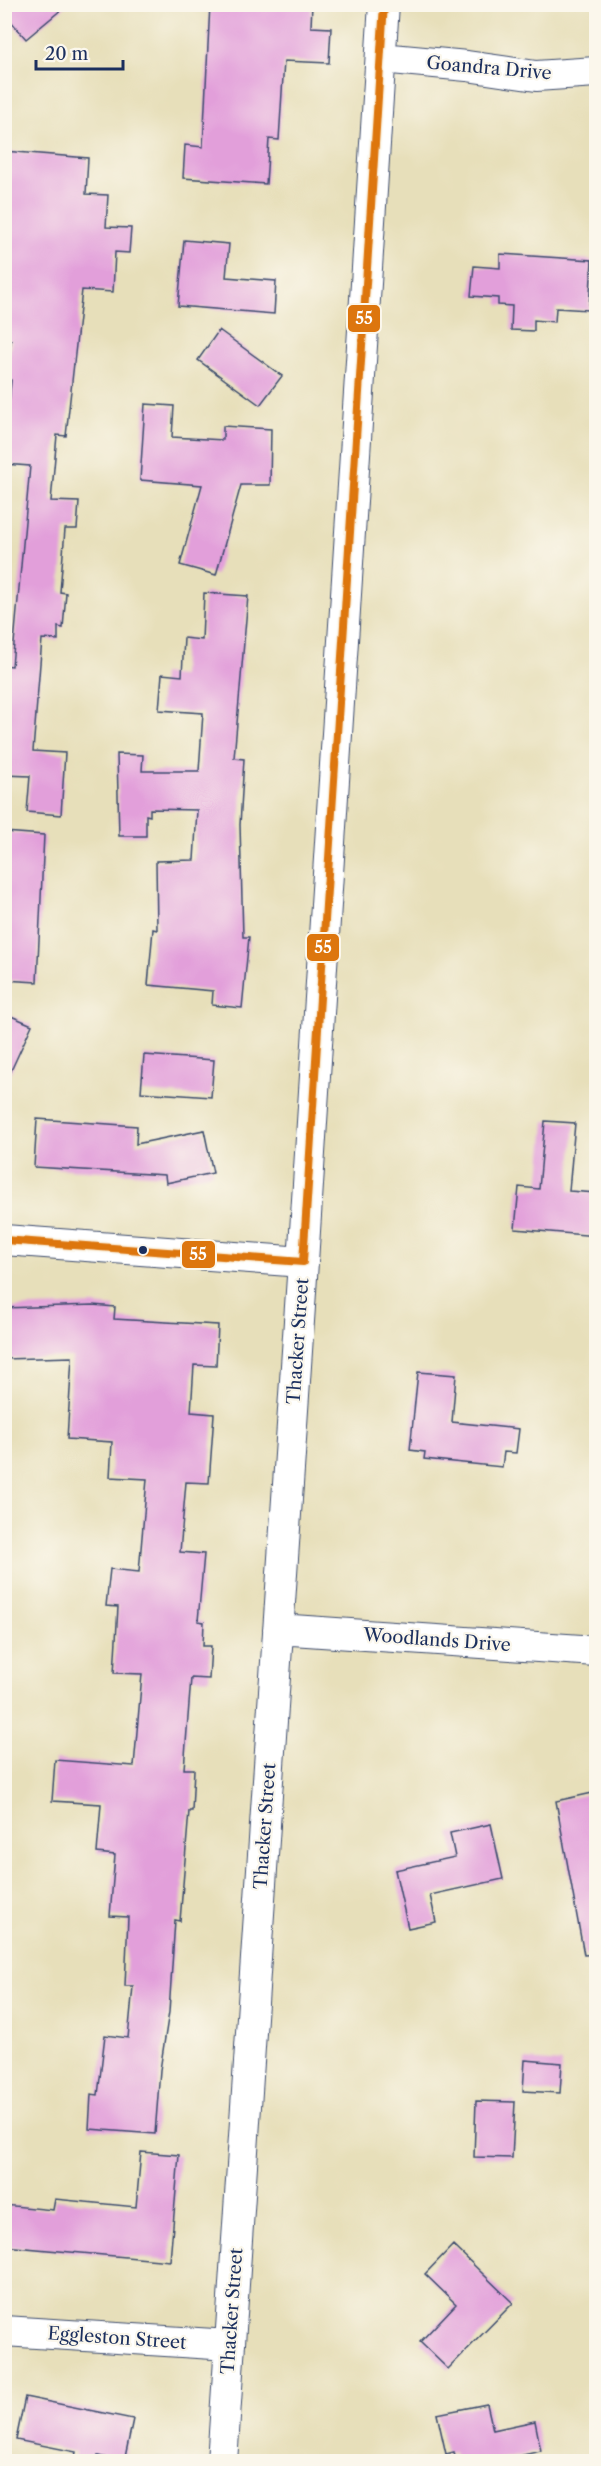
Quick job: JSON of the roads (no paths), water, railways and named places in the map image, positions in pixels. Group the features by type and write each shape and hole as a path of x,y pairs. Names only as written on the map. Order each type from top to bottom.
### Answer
{"street":[{"name":"Thacker Street","path":"222,2462 303,1263 384,4"},
{"name":"Goandra Drive","path":"381,58 467,66 536,76 597,72"},
{"path":"4,1240 303,1263"},
{"name":"Woodlands Drive","path":"278,1629 597,1651"},
{"name":"Eggleston Street","path":"4,2331 230,2345"}]}
